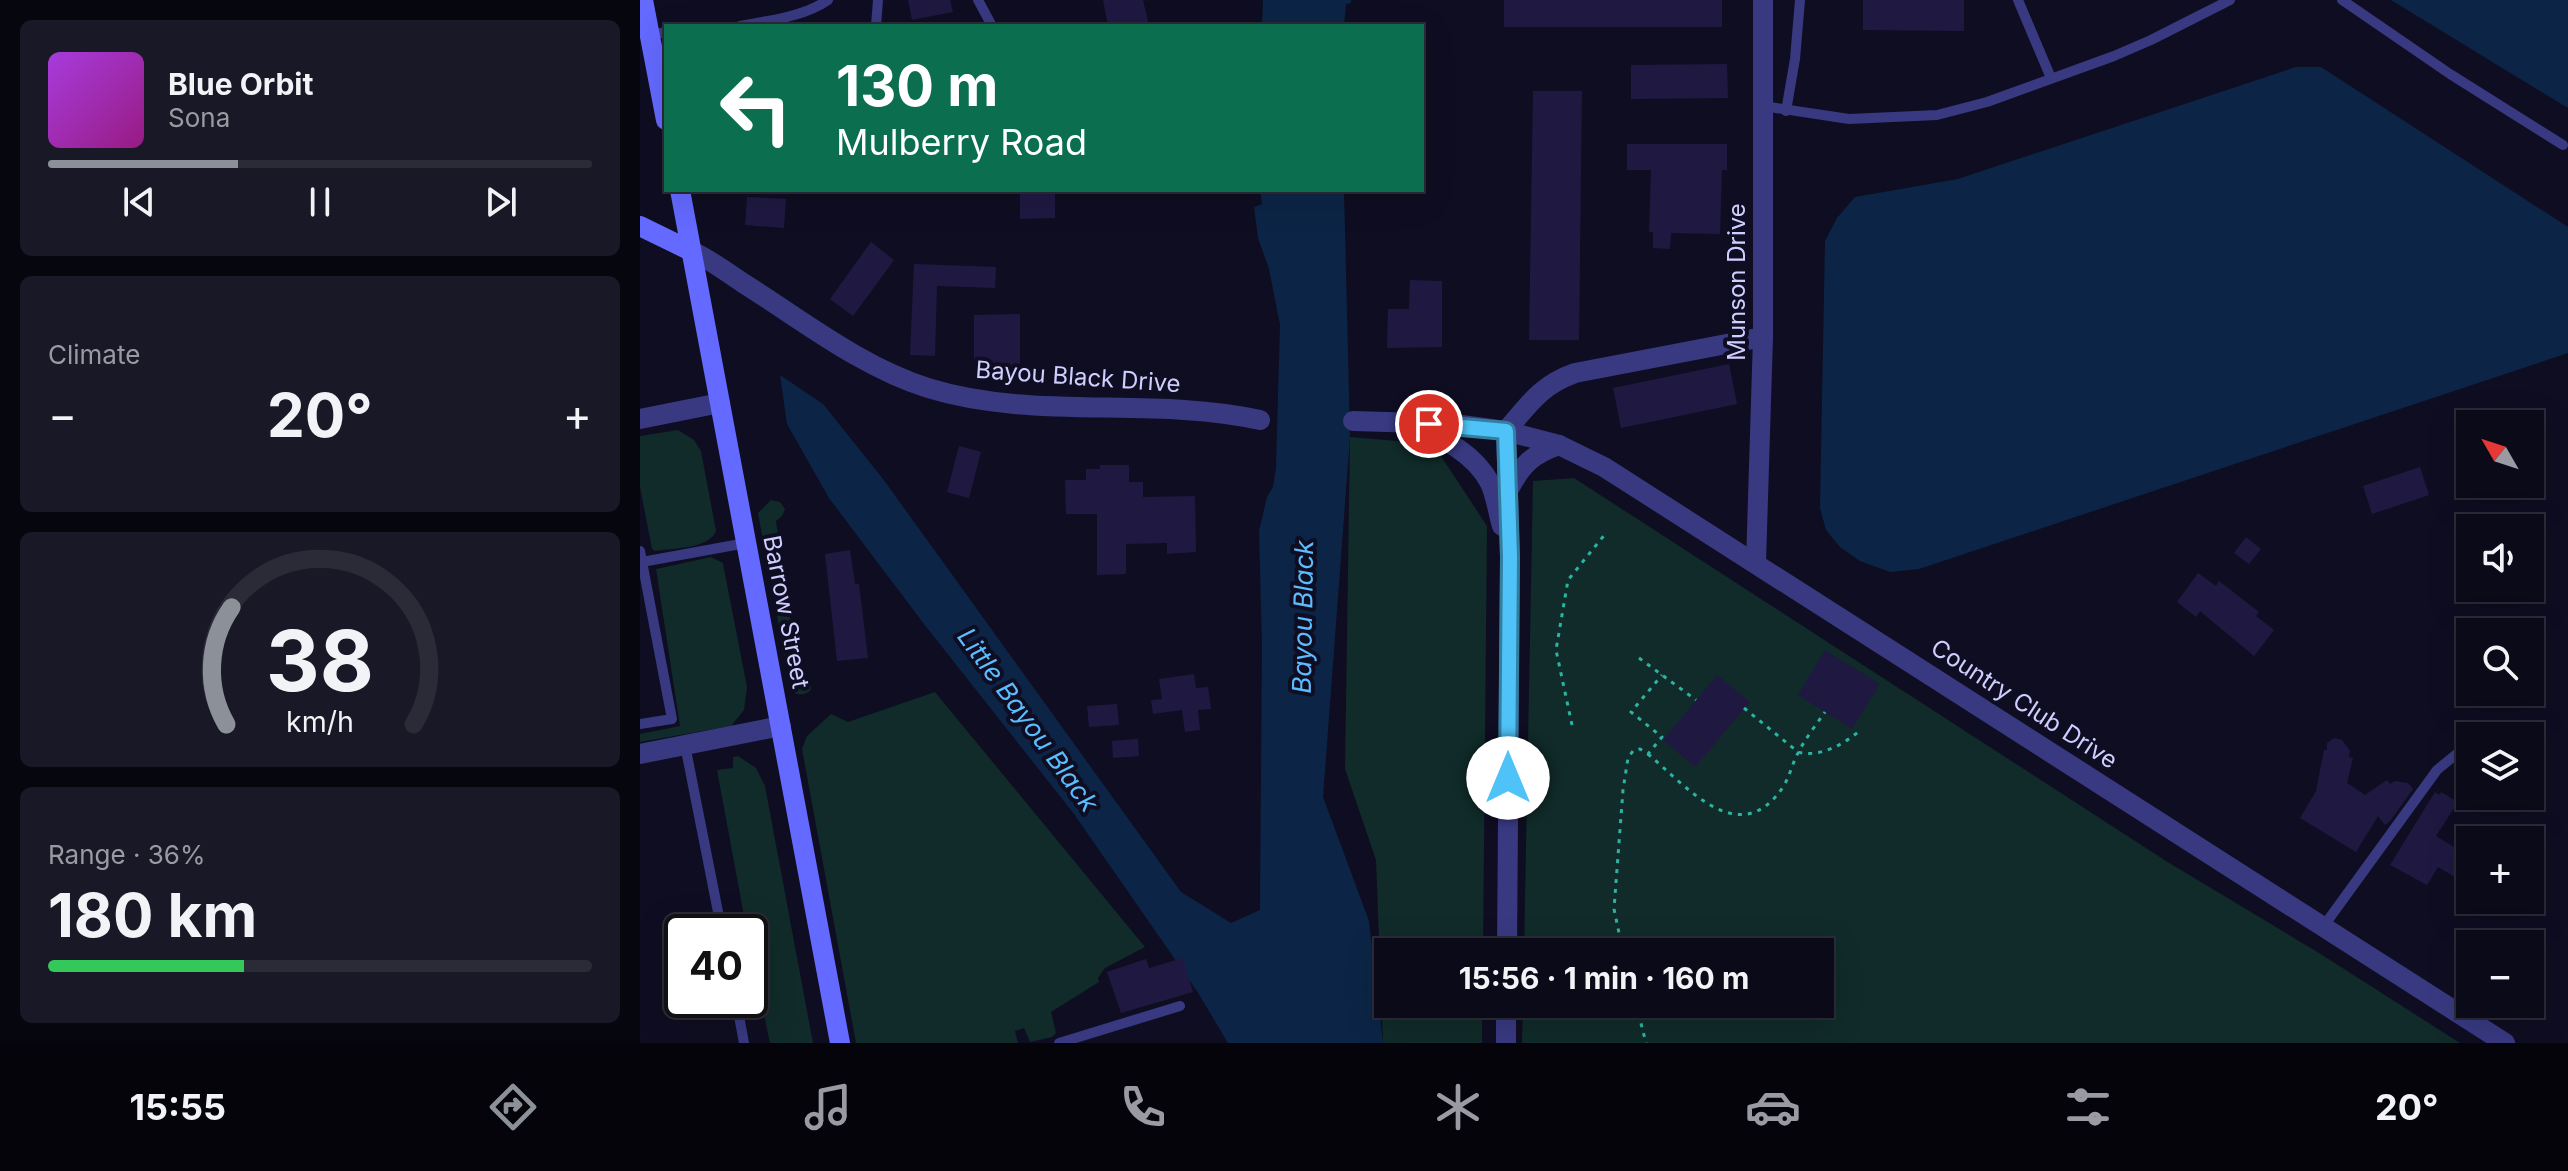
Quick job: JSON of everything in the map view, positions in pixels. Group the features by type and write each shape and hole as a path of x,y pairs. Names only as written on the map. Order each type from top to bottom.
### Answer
{"main road":[{"path":"643,0 658,33 664,98"},
{"name":"Barrow Street","path":"680,192 840,1043"},
{"path":"640,226 691,251"}],"street":[{"name":"Munson Drive","path":"1756,563 1763,337 1763,0"},
{"name":"Bayou Black Drive","path":"691,251 836,343 928,388 989,403 1220,411 1260,420"},
{"path":"1507,938 1510,557 1506,431 1541,390 1553,381 1575,373 1763,337"},
{"path":"640,419 720,403"},
{"path":"1353,421 1404,424 1434,433 1470,459 1490,483 1510,557"},
{"name":"Country Club Drive","path":"1404,424 1454,424 1506,431 1559,445 1604,467 2505,1043"},
{"path":"1509,489 1520,468 1530,458 1559,445"},
{"path":"640,754 781,726"},
{"path":"1506,1018 1506,1043"}],"lane":[{"path":"750,24 798,14 817,8 828,0"},
{"path":"876,24 878,0"},
{"path":"978,0 991,24"},
{"path":"1786,111 1795,59 1800,0"},
{"path":"2018,0 2051,78"},
{"path":"1763,106 1849,119 1937,115 1987,102 2151,40 2230,0"},
{"path":"2342,0 2450,74 2563,145"},
{"path":"640,724 672,719 641,556 746,543"},
{"path":"685,745 718,914"},
{"path":"2323,927 2437,770 2456,754"},
{"path":"1059,1043 1180,1006"},
{"path":"739,1018 744,1043"}],"path":[{"path":"1572,725 1556,650 1568,580 1606,533"},
{"path":"1639,658 1696,700"},
{"path":"1648,754 1662,737 1631,712 1662,675"},
{"path":"1744,708 1798,752 1807,755 1848,741 1858,732"},
{"path":"1620,938 1614,909 1623,790 1628,758 1633,751 1640,749 1648,754 1703,800 1723,812 1740,816 1754,814 1770,804 1790,773 1798,752 1825,712"},
{"path":"1640,1018 1646,1043"}],"green space":[{"path":"678,430 694,440 701,451 716,531 712,537 698,544 655,551 652,549 640,487 640,436"},
{"path":"1350,437 1433,444 1487,526 1483,938 1379,938 1376,860 1345,769"},
{"path":"1574,478 2166,861 2460,1043 1522,1043 1523,1018 1834,1018 1834,938 1524,938 1533,481"},
{"path":"771,500 780,502 785,509 776,521 800,687 804,688 810,681 812,685 810,691 803,694 791,691 758,513"},
{"path":"711,557 723,563 747,687 744,710 731,726 640,742 640,734 680,726 656,569"},
{"path":"935,692 1145,947 1105,968 1098,978 1099,982 1051,1012 1056,1033 1052,1037 1030,1042 1024,1028 1015,1031 1018,1043 856,1043 802,749 807,736 831,714 848,722"},
{"path":"738,756 756,768 765,786 813,1043 770,1043 765,1018 768,1018 768,914 744,914 717,770 733,768 733,757"},
{"path":"1382,1018 1482,1018 1482,1043 1383,1043"}],"water":[{"path":"1263,0 1351,0 1346,4 1344,24 1262,24"},
{"path":"2391,0 2568,0 2568,108"},
{"path":"2296,67 2321,67 2568,227 2568,353 1919,569 1890,572 1860,561 1840,547 1826,530 1820,508 1825,241 1837,218 1855,197 1958,179"},
{"path":"1260,192 1344,192 1350,437 1323,797 1369,921 1374,965 1374,1018 1380,1018 1383,1043 1228,1043 1197,991 1074,814 829,498 787,424 780,375 823,404 883,479 1181,892 1231,923 1260,910 1262,645 1259,531 1276,468 1280,325 1269,269 1258,238 1254,207 1262,204"}],"building":[{"path":"908,0 950,0 953,12 912,20"},
{"path":"1103,0 1143,0 1149,24 1108,24"},
{"path":"1504,0 1722,0 1722,27 1504,27"},
{"path":"1863,0 1964,0 1964,31 1863,30"},
{"path":"1727,64 1728,98 1631,99 1631,65"},
{"path":"1533,91 1582,91 1579,340 1529,340"},
{"path":"1627,144 1727,144 1727,170 1722,170 1720,234 1671,233 1670,249 1653,248 1653,232 1649,232 1651,170 1627,170"},
{"path":"1020,192 1055,192 1055,218 1020,219"},
{"path":"747,197 786,199 784,228 745,225"},
{"path":"871,242 894,260 853,316 830,299"},
{"path":"914,264 996,267 995,288 937,286 935,356 910,355"},
{"path":"1410,280 1442,281 1442,347 1387,348 1388,309 1409,309"},
{"path":"1020,314 1020,378 974,378 974,315"},
{"path":"1729,364 1737,404 1621,428 1613,388"},
{"path":"959,446 981,452 969,498 947,492"},
{"path":"1100,465 1129,465 1129,482 1143,482 1143,497 1195,496 1196,552 1167,554 1167,543 1126,544 1126,574 1097,575 1097,514 1066,514 1065,480 1086,480 1086,469 1100,469"},
{"path":"2420,467 2429,495 2372,514 2363,486"},
{"path":"2246,537 2261,549 2249,564 2234,553"},
{"path":"850,550 855,584 859,584 868,658 837,661 825,554"},
{"path":"2198,573 2216,586 2219,581 2259,612 2256,616 2274,630 2254,656 2200,611 2196,617 2177,602"},
{"path":"1825,650 1880,684 1852,729 1798,695"},
{"path":"1194,674 1196,688 1208,687 1211,709 1198,710 1200,730 1185,732 1182,710 1153,714 1151,700 1162,699 1159,679"},
{"path":"1717,675 1750,702 1695,767 1663,740"},
{"path":"1117,704 1119,725 1089,727 1087,706"},
{"path":"2334,738 2342,740 2350,751 2349,757 2353,758 2347,783 2365,795 2387,780 2390,784 2395,781 2408,783 2413,789 2385,825 2378,816 2356,852 2300,818 2316,791 2324,750"},
{"path":"1138,739 1139,756 1113,758 1112,741"},
{"path":"2435,792 2456,801 2436,836 2456,848 2456,878 2438,867 2427,885 2390,865"},
{"path":"1183,958 1193,992 1121,1013 1107,972 1146,959 1149,968"}],"route":[{"path":"1429,424 1506,431 1510,557 1508,778"}],"water label":[{"name":"Bayou Black","path":"1303,617"},
{"name":"Little Bayou Black","path":"1028,720"}]}
